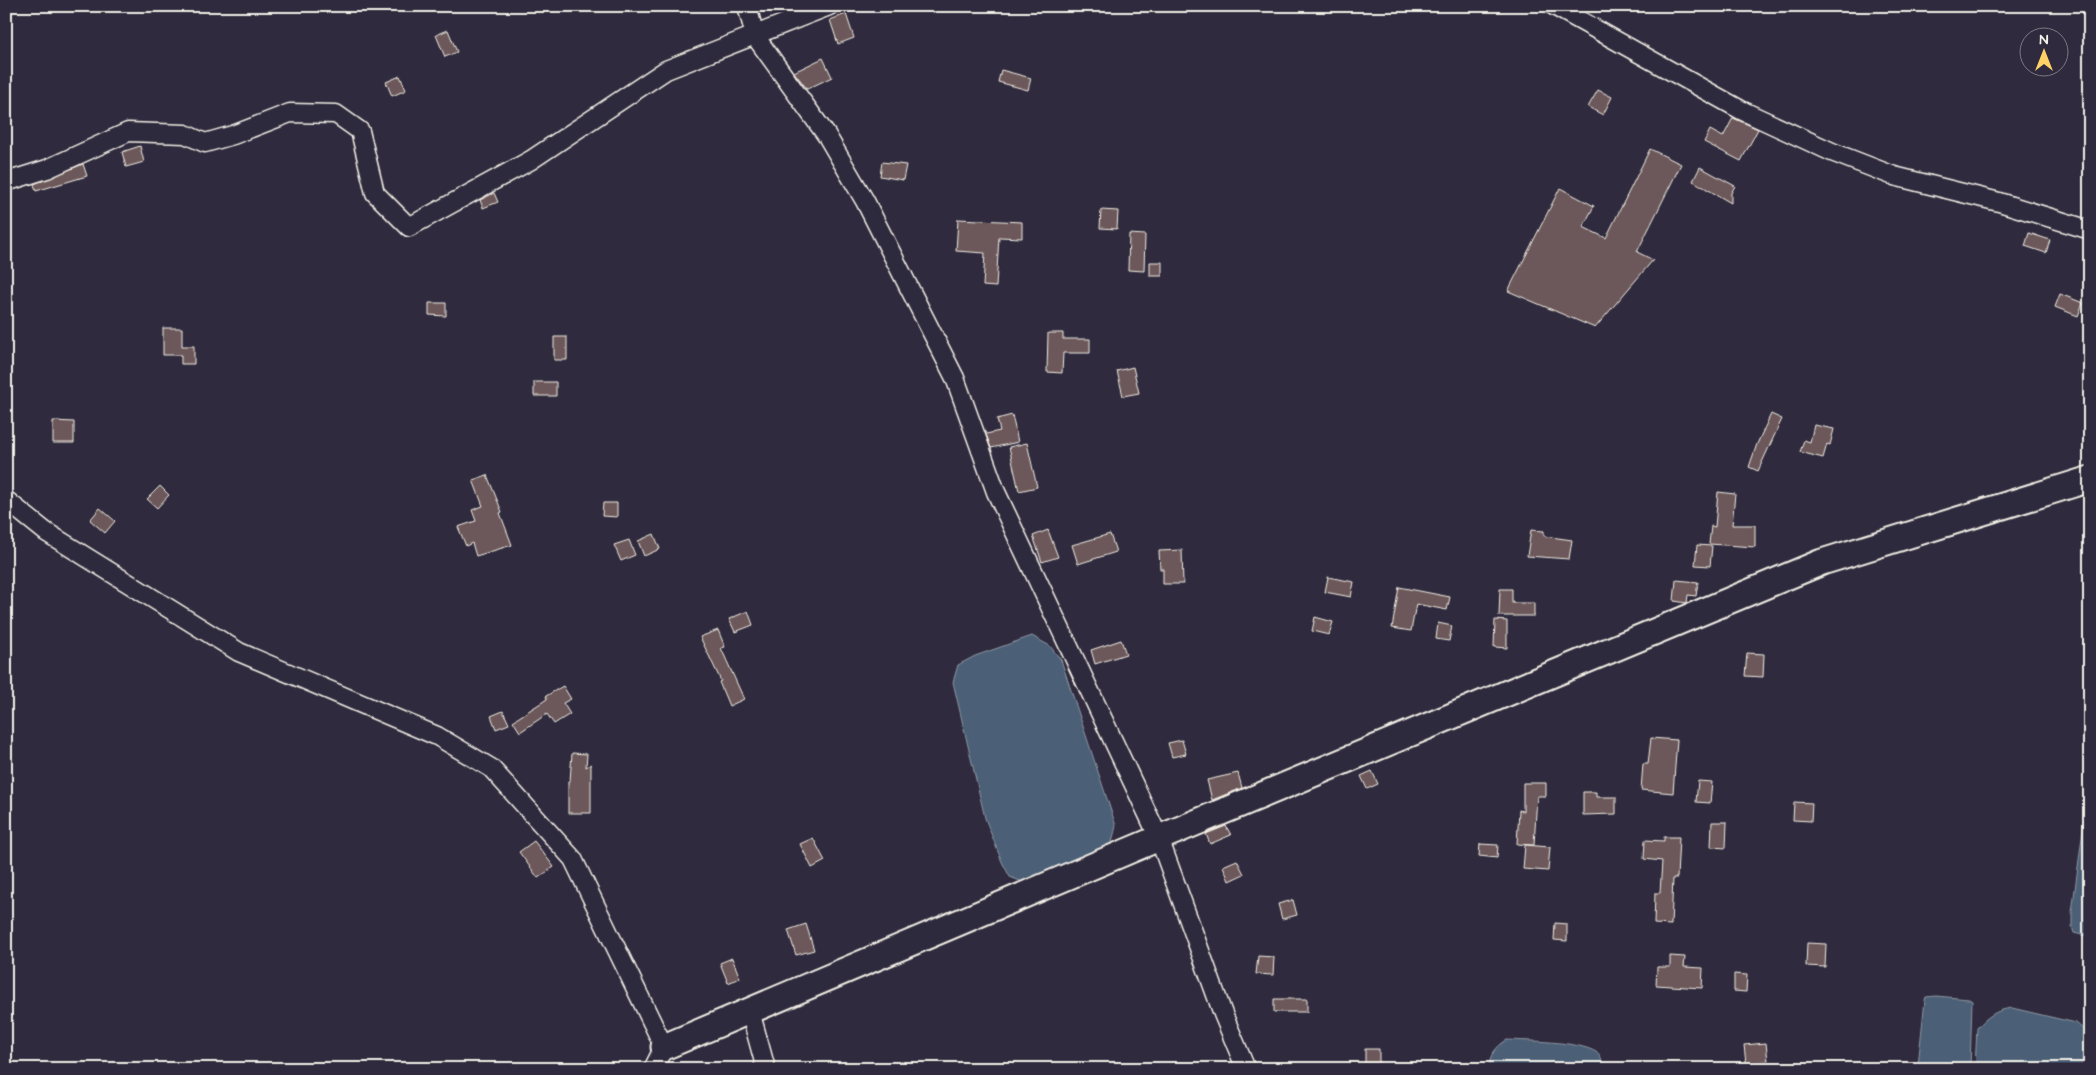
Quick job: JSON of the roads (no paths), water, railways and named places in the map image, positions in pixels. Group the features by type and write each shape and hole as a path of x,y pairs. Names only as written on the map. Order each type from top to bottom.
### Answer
{"street":[{"path":"747,6 755,36 827,136 865,201 955,378 996,492 1159,838 1222,1014 1246,1069"},
{"path":"6,182 47,169 128,132 184,134 205,143 233,135 290,113 336,114 360,131 375,193 409,227 531,160 666,70 829,6"},
{"path":"1554,6 1741,110 1832,152 1894,176 1999,202 2090,230"},
{"path":"6,500 46,532 239,652 437,736 491,768 573,859 658,1058 750,1011 1159,838 1822,562 2090,480"},
{"path":"750,1011 766,1069"}],"water":[{"path":"1032,636 1050,646 1061,660 1116,826 1112,842 1100,853 1025,883 1010,877 1002,862 985,818 953,682 958,665 975,656"},
{"path":"2090,795 2090,937 2074,933 2072,912 2087,799"},
{"path":"1926,997 1969,999 1972,1001 1970,1069 1920,1069 1918,1065 1925,1000"},
{"path":"2012,1008 2076,1023 2090,1035 2090,1069 1975,1069 1977,1028 1993,1014"},
{"path":"1507,1040 1553,1042 1588,1048 1598,1054 1605,1069 1489,1069 1490,1060 1494,1052"}]}
